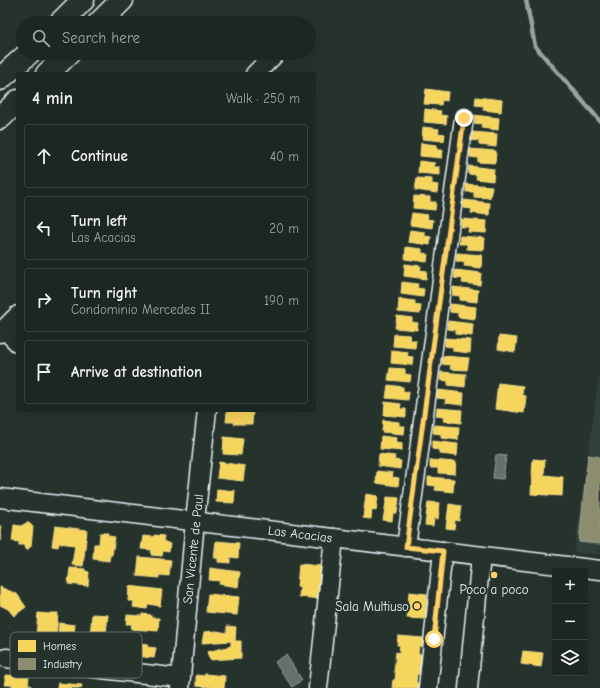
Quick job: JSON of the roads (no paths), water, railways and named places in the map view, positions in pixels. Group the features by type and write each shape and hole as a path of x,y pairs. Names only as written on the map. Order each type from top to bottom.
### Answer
{"highway":[{"path":"67,16 83,0"},
{"path":"106,16 122,0"},
{"path":"0,80 21,60"},
{"path":"49,72 62,60"},
{"path":"0,118 16,103"}],"street":[{"path":"258,72 269,60"},
{"path":"406,547 464,118"},
{"path":"16,317 2,331 16,342"},
{"name":"San Vicente de Paul","path":"180,683 195,522 208,412"},
{"name":"Las Acacias","path":"0,498 600,570"},
{"path":"318,688 334,538"},
{"path":"428,688 443,551"},
{"path":"468,688 481,556"},
{"path":"6,658 10,659"},
{"path":"142,678 180,683"}],"waterway":[{"path":"526,0 535,46 600,121"}],"place":[{"name":"Poco a poco","path":"494,575"},
{"name":"Sala Multiuso","path":"417,606"}]}
